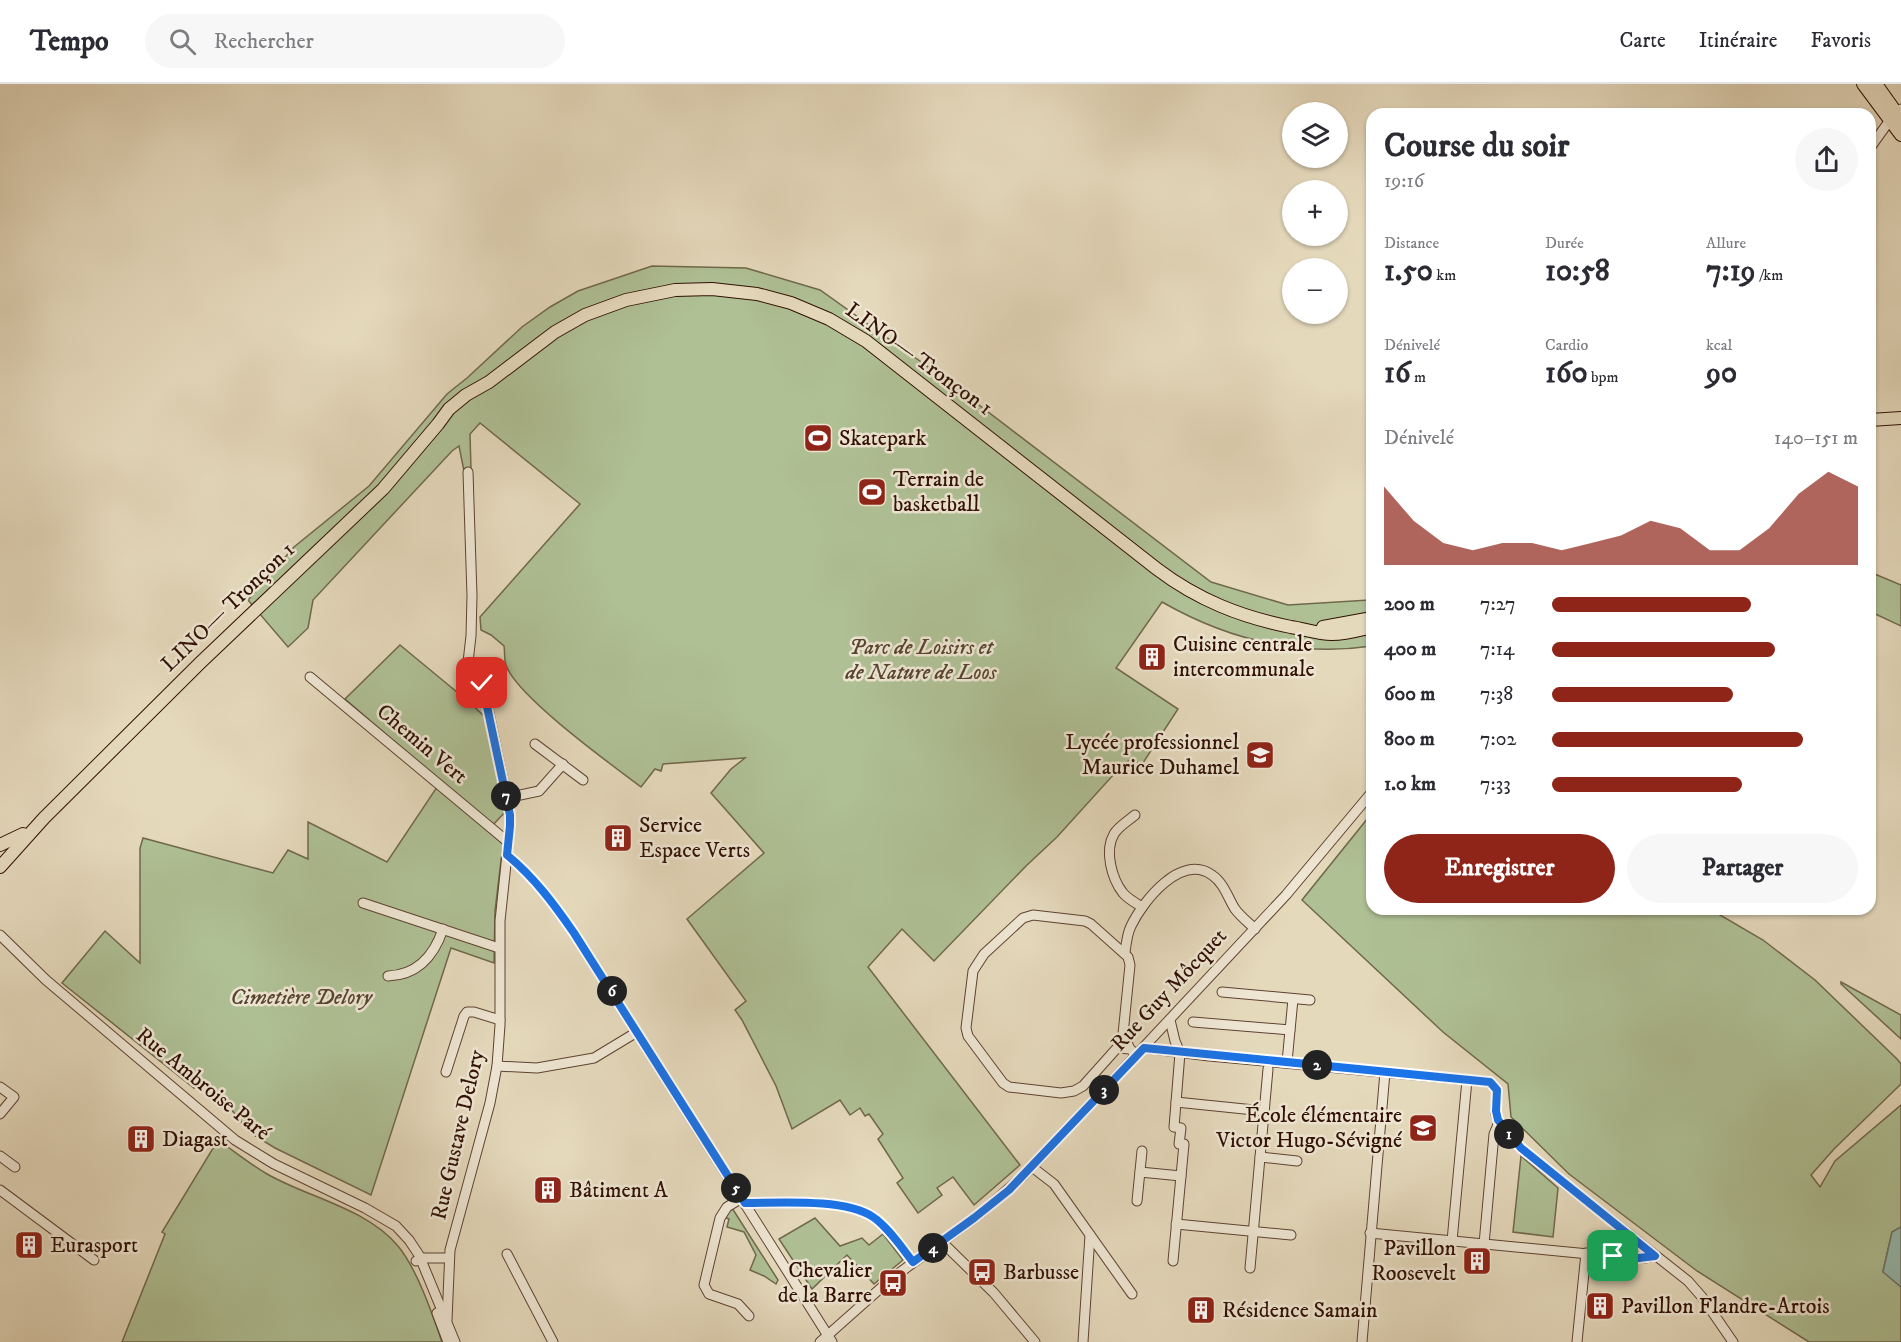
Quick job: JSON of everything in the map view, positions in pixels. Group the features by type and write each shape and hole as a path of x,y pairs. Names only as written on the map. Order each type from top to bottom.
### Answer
{"main road":[{"path":"1863,84 1897,115"},
{"path":"1876,84 1897,115 1901,135"},
{"name":"LINO— Tronçon 1","path":"45,818 228,636 383,489 452,406 565,326 596,311 635,298 675,290 712,289 757,294 790,303 830,319 866,341 1182,587 1207,602 1263,621 1329,634 1366,628"},
{"path":"1876,420 1901,418"},
{"name":"LINO— Tronçon 1","path":"1292,627 1324,627 1366,619"},
{"path":"0,856 23,834 45,818"},
{"path":"0,867 45,818"},
{"path":"0,845 23,834"}],"street":[{"path":"1876,141 1897,115"},
{"name":"Rue Gustave Delory","path":"447,1320 449,1258 498,1066 501,908 510,831 507,798 484,689 481,680 468,662 472,596 468,472"},
{"name":"Chemin Vert","path":"310,677 508,842"},
{"path":"535,744 583,780"},
{"path":"507,798 539,791 562,764"},
{"name":"Rue Guy Môcquet","path":"820,1342 830,1338 883,1284 989,1207 1032,1167 1137,1051 1170,1020 1299,882 1366,799"},
{"path":"1135,815 1115,832 1110,853 1120,887 1126,895 1142,907"},
{"path":"507,855 555,904 830,1338"},
{"path":"1125,953 1129,932 1142,907 1163,883 1186,871 1200,870 1216,877 1237,912 1255,929"},
{"path":"363,903 499,948"},
{"path":"1137,1051 1124,1034 1130,965 1125,953 1085,921 1033,915 1023,918 984,954 973,971 966,1028 971,1042 1003,1083 1016,1089 1061,1093 1074,1091 1083,1086 1117,1048 1137,1051 1287,1062 1486,1081 1493,1084 1497,1090 1496,1114 1499,1122 1531,1157 1683,1277 1695,1288 1733,1342"},
{"name":"Rue Ambroise Paré","path":"0,927 15,949"},
{"path":"387,976 404,974 420,966 435,949 443,929"},
{"name":"Rue Ambroise Paré","path":"0,935 54,987 236,1140 274,1164 387,1220 404,1233 447,1320 450,1341"},
{"path":"1222,992 1310,1000"},
{"path":"1287,1062 1293,999"},
{"name":"Rue Gustave Delory","path":"446,1072 467,1012 500,1020"},
{"path":"1170,1020 1180,1053 1174,1127 1181,1128 1179,1143 1184,1144 1173,1261"},
{"path":"1193,1022 1290,1030"},
{"path":"498,1066 537,1068 594,1058 638,1032"},
{"path":"1250,1268 1268,1069"},
{"path":"1362,1342 1385,1072"},
{"path":"1452,1241 1467,1080"},
{"path":"0,1087 14,1097 0,1114"},
{"path":"1176,1102 1264,1111"},
{"path":"1484,1244 1494,1134 1499,1122"},
{"path":"1137,1201 1142,1151"},
{"path":"0,1156 15,1167"},
{"path":"1260,1157 1297,1161"},
{"path":"1032,1167 1054,1184 1132,1294"},
{"path":"1140,1172 1181,1176"},
{"path":"0,1190 94,1260"},
{"path":"749,1316 738,1304 712,1296 706,1291 704,1285 720,1218 727,1207 743,1200 819,1203 862,1212 879,1222 913,1262"},
{"path":"1176,1224 1291,1234"},
{"path":"1370,1233 1586,1254 1639,1258 1655,1256"},
{"path":"1083,1342 1090,1235"},
{"path":"942,1242 994,1293 1035,1342"},
{"path":"507,1254 554,1342"},
{"path":"1577,1342 1586,1254"},
{"path":"419,1260 449,1258"},
{"name":"Rue Ambroise Paré","path":"419,1260 450,1341"}],"green space":[{"name":"Parc de Loisirs et de Nature de Loos","path":"652,266 746,268 820,290 941,376 1211,582 1288,605 1366,600 1366,647 1344,649 1290,647 1264,642 1212,626 1162,602 1116,668 1178,709 1141,766 1133,759 1124,763 1057,837 934,961 902,929 868,967 1020,1165 974,1205 953,1177 937,1188 942,1195 918,1213 897,1183 903,1178 878,1139 883,1134 869,1114 865,1116 860,1108 850,1115 840,1100 792,1129 776,1086 735,1010 746,1001 687,919 764,853 711,793 731,769 745,758 663,764 661,771 655,769 641,787 588,747 527,694 513,678 506,665 504,646 481,630 480,617 580,504 480,423 470,434 471,469 464,471 459,446 452,451 313,600 308,628 288,647 248,600 294,547 369,486 447,394 522,327 578,291"},
{"path":"1876,575 1901,585 1901,626 1876,614"},
{"path":"400,645 484,716 505,812 492,826 345,699"},
{"name":"Cimetière Delory","path":"437,787 503,844 495,911 494,963 451,948 371,1195 275,1148 249,1132 218,1095 214,1098 201,1084 194,1088 62,983 105,931 140,963 140,848 143,838 273,873 288,850 308,859 308,822 387,862"},
{"path":"1366,820 1366,915 1720,915 1763,940 1815,980 1901,1064 1901,1084 1834,1149 1811,1175 1820,1187 1835,1161 1901,1105 1901,1227 1892,1232 1883,1271 1901,1287 1901,1342 1809,1342 1697,1271 1569,1174 1511,1117 1508,1084 1443,1032 1302,900"},
{"path":"1841,982 1901,1015 1901,1039 1841,984"},
{"path":"218,1140 267,1174 354,1213 385,1233 398,1246 411,1267 442,1342 122,1342 165,1234 162,1232"},
{"path":"1521,1156 1558,1188 1553,1237 1513,1232"},
{"path":"732,1208 778,1280 776,1284 750,1270 756,1255 744,1232 727,1227 729,1219 724,1217"},
{"path":"815,1218 840,1246 862,1238 869,1245 883,1234 903,1260 874,1284 847,1255 812,1289 779,1239"}],"water":[{"path":"1901,1227 1901,1287 1883,1272 1892,1232"}],"place":[{"name":"Skatepark","path":"818,438"},
{"name":"Terrain de basketball","path":"872,492"},
{"name":"Cuisine centrale intercommunale","path":"1152,657"},
{"name":"Lycée professionnel Maurice Duhamel","path":"1260,755"},
{"name":"Service Espace Verts","path":"618,838"},
{"name":"École élémentaire Victor Hugo-Sévigné","path":"1423,1128"},
{"name":"Diagast","path":"141,1139"},
{"name":"Bâtiment A","path":"548,1190"},
{"name":"Eurasport","path":"29,1245"},
{"name":"Pavillon Roosevelt","path":"1477,1261"},
{"name":"Barbusse","path":"982,1272"},
{"name":"Chevalier de la Barre","path":"893,1283"},
{"name":"Pavillon Flandre-Artois","path":"1600,1306"},
{"name":"Résidence Samain","path":"1201,1310"}],"route":[{"path":"482,683 510,815 507,855 548,896 574,933 745,1203 819,1203 862,1212 879,1222 913,1262 1009,1190 1144,1048 1490,1082 1497,1090 1498,1120 1521,1148 1655,1256 1639,1258 1613,1256"}]}
